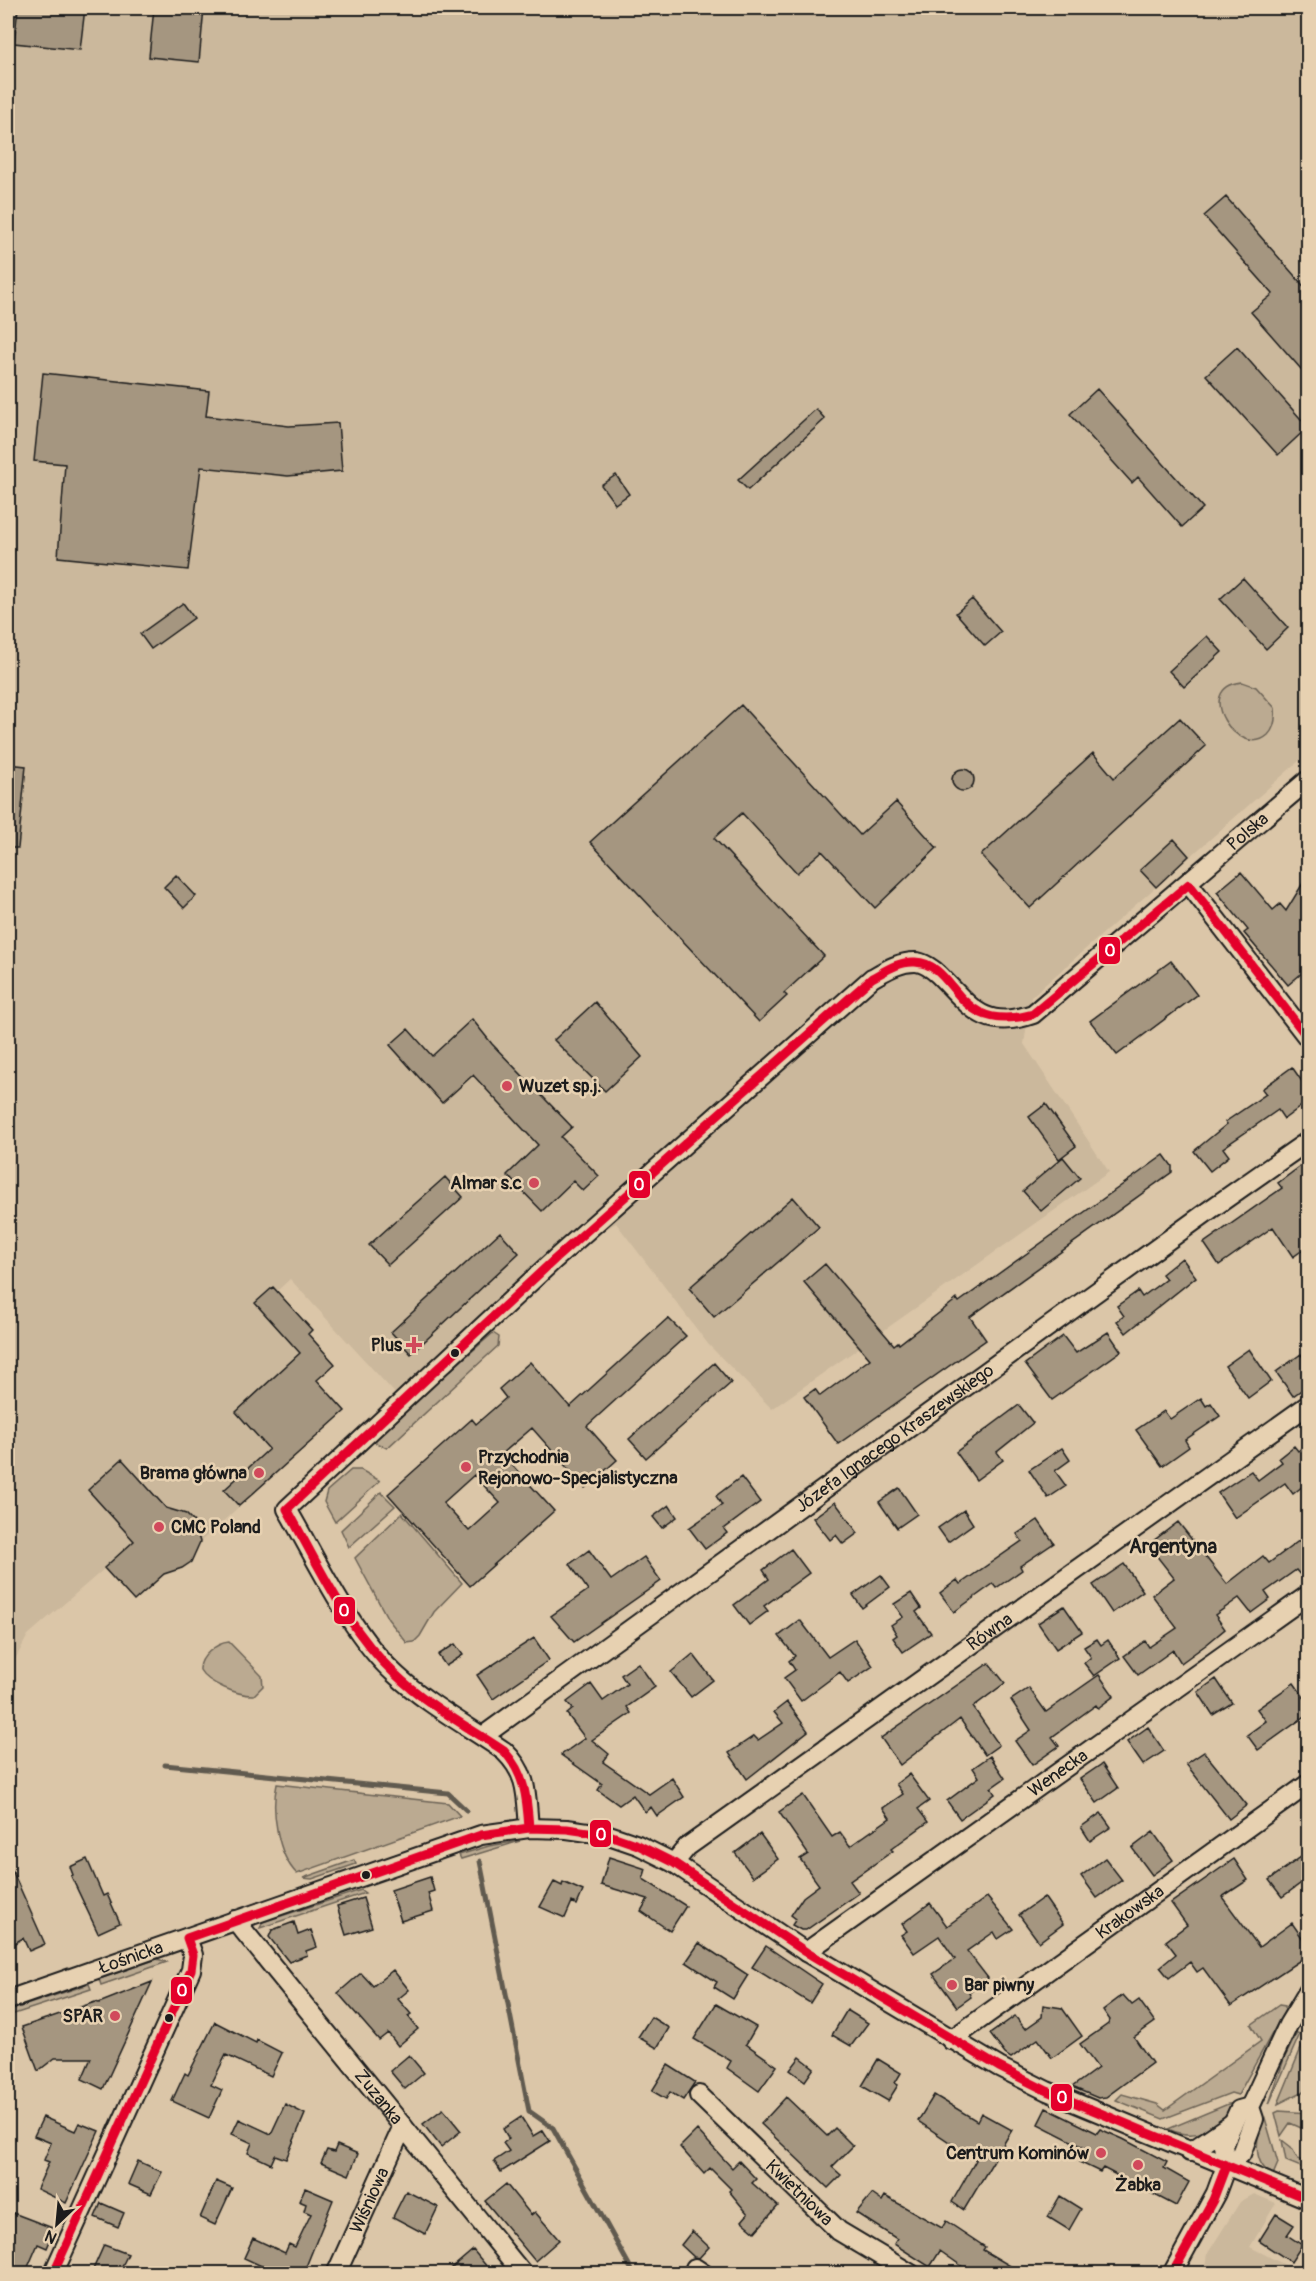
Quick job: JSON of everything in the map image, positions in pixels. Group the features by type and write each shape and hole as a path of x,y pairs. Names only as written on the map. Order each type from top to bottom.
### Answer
{"street":[{"name":"Polska","path":"483,1736 409,1686 380,1658 356,1626 287,1509 555,1259 872,978 896,965 916,962 932,969 976,1011 997,1021 1012,1021 1033,1014 1189,884 1308,780"},
{"path":"1189,884 1308,1038"},
{"name":"Józefa Ignacego Kraszewskiego","path":"483,1736 1308,1141"},
{"name":"Równa","path":"674,1863 687,1847 1308,1405"},
{"name":"Wenecka","path":"806,1952 1308,1595"},
{"path":"483,1736 517,1764 525,1780 529,1828"},
{"name":"Krakowska","path":"951,2040 1308,1784"},
{"name":"Łośnicka","path":"8,2000 481,1835 529,1828 567,1829 609,1835 638,1845 674,1863 806,1952 951,2040 1047,2091 1308,2199"},
{"name":"Zuzanka","path":"235,1920 523,2274"},
{"path":"53,2274 191,1970 193,1955 187,1938"},
{"path":"1226,2166 1241,2154 1254,2119 1250,2107 1288,2025 1308,1992"},
{"name":"Kwietniowa","path":"699,2095 839,2231 911,2274"},
{"path":"1176,2270 1213,2200 1226,2166 1224,2145 1231,2124 1239,2110 1250,2107"},
{"path":"1191,2152 1231,2124"},
{"name":"Wiśniowa","path":"336,2274 403,2126"}],"shaded area":[{"name":"CMC Poland","path":"8,8 1308,8 1308,753 1031,997 1024,1044 1109,1172 772,1409 708,1344 616,1223 555,1259 402,1401 290,1279 277,1291 312,1330 308,1334 335,1364 306,1391 318,1405 330,1395 345,1411 200,1542 191,1562 173,1571 170,1568 134,1601 104,1569 28,1635 8,1673"},
{"path":"1242,682 1256,687 1275,708 1272,729 1268,735 1256,740 1244,739 1233,731 1220,708 1220,696 1227,687"},
{"path":"493,1333 499,1337 498,1346 387,1448 376,1443 375,1438 380,1432"},
{"path":"351,1470 361,1470 380,1481 335,1522 324,1502 327,1491"},
{"path":"381,1492 395,1506 349,1547 341,1530"},
{"path":"402,1513 462,1583 434,1612 420,1636 414,1642 407,1643 388,1619 355,1558"},
{"path":"229,1642 262,1676 263,1686 254,1695 224,1688 209,1680 200,1670 202,1660 209,1652"},
{"path":"277,1784 448,1803 460,1816 297,1874 285,1855 277,1831 275,1795"},
{"path":"520,1841 461,1859 459,1855 489,1846"},
{"path":"354,1860 356,1864 312,1879 303,1878"},
{"path":"361,1890 365,1893 260,1928 263,1922"},
{"path":"157,1959 167,1962 101,1985 99,1979"},
{"path":"89,1984 91,1989 8,2016 8,2011"},
{"path":"1279,2005 1285,2006 1285,2010 1238,2095 1231,2093 1163,2119 1116,2100 1122,2094 1157,2104 1165,2110 1261,2041 1251,2025"},
{"path":"1297,2033 1300,2034 1269,2104 1284,2059"},
{"path":"1304,2041 1308,2047 1308,2089 1278,2104"},
{"path":"1232,2104 1226,2114 1205,2132 1187,2134 1168,2129"},
{"path":"1279,2111 1308,2113 1308,2131 1290,2123 1281,2136 1275,2113"},
{"path":"1265,2118 1278,2163 1273,2175 1261,2164 1257,2149 1259,2133"},
{"path":"1282,2140 1291,2147 1298,2159 1308,2163 1308,2170 1286,2161"},
{"path":"1254,2194 1276,2203 1250,2247 1295,2270 1308,2248 1308,2273 1205,2273 1208,2253 1240,2202"}],"building":[{"path":"18,8 85,8 80,50 14,43"},
{"path":"154,8 204,8 199,62 149,57"},
{"path":"1226,197 1308,291 1308,377 1251,312 1273,294 1204,216"},
{"path":"1237,347 1308,427 1278,455 1206,375"},
{"path":"43,373 209,391 206,416 289,426 338,423 342,471 288,476 201,467 188,570 58,557 65,464 34,461"},
{"path":"1097,389 1203,508 1182,527 1138,477 1132,483 1070,414"},
{"path":"816,409 825,419 748,490 738,480"},
{"path":"616,475 629,494 615,504 601,485"},
{"path":"1243,578 1288,628 1266,649 1220,599"},
{"path":"972,599 1001,632 985,646 956,613"},
{"path":"183,603 194,618 151,649 140,634"},
{"path":"1207,636 1222,652 1184,687 1169,671"},
{"path":"741,705 860,835 896,802 937,848 875,908 822,851 797,873 742,813 714,838 824,956 784,993 787,996 759,1022 590,842"},
{"path":"1180,718 1206,746 1030,908 981,855 1093,753 1114,778"},
{"path":"8,764 26,766 18,848 8,848"},
{"path":"963,769 971,772 974,780 971,788 963,791 955,788 952,780 955,772"},
{"path":"1174,839 1189,856 1156,887 1140,870"},
{"path":"1241,872 1273,910 1280,904 1286,911 1308,875 1308,968 1288,985 1244,933 1248,930 1217,892"},
{"path":"176,875 196,896 184,908 164,887"},
{"path":"1171,961 1197,995 1117,1055 1090,1021"},
{"path":"595,1002 642,1057 605,1091 554,1040"},
{"path":"472,1019 492,1044 572,1127 561,1137 599,1176 583,1191 573,1181 542,1211 507,1175 538,1145 473,1075 442,1103 390,1045 408,1029 432,1056"},
{"path":"1292,1067 1308,1090 1308,1101 1284,1119 1278,1110 1223,1148 1229,1156 1210,1171 1194,1151 1227,1124 1225,1122 1266,1094 1262,1089"},
{"path":"1046,1104 1076,1146 1059,1159 1029,1117"},
{"path":"1164,1155 1172,1166 1172,1172 970,1317 986,1340 838,1444 804,1397 815,1389 820,1396 870,1359 804,1282 825,1264 894,1345 898,1342 899,1344 957,1299 959,1302"},
{"path":"1063,1157 1080,1178 1041,1211 1023,1191"},
{"path":"1302,1165 1308,1174 1308,1246 1293,1257 1273,1227 1219,1265 1204,1243 1282,1188 1278,1183"},
{"path":"445,1177 463,1197 388,1265 369,1245"},
{"path":"793,1197 819,1227 714,1317 689,1288"},
{"path":"500,1232 519,1253 411,1354 391,1332"},
{"path":"1182,1258 1196,1277 1126,1333 1117,1321 1124,1316 1117,1306 1138,1291 1142,1297 1166,1279 1162,1274"},
{"path":"273,1287 312,1330 308,1334 335,1364 317,1380 345,1411 239,1506 224,1490 269,1449 236,1412 300,1353 255,1303"},
{"name":"Przychodnia Rejonowo-Specjalistyczna","path":"668,1318 686,1336 587,1426 617,1460 585,1488 532,1428 502,1454 554,1511 470,1586 388,1494 472,1419 476,1424 506,1398 499,1389 530,1362 570,1407","holes":["474,1475 500,1503 469,1531 443,1503"]},
{"path":"1108,1332 1121,1351 1052,1400 1025,1364 1063,1336 1076,1353"},
{"path":"1249,1349 1271,1381 1248,1398 1225,1366"},
{"path":"1301,1354 1308,1365 1308,1385 1293,1396 1276,1372"},
{"path":"714,1363 731,1383 646,1458 629,1439"},
{"path":"1201,1398 1206,1406 1211,1403 1220,1416 1185,1440 1189,1447 1162,1466 1136,1430 1164,1411 1170,1419"},
{"path":"1019,1405 1033,1423 997,1452 1003,1460 976,1480 956,1452"},
{"path":"1308,1443 1308,1482 1293,1494 1285,1483 1235,1518 1218,1493 1251,1471 1258,1480 1282,1462 1279,1458 1294,1446 1298,1451"},
{"path":"1062,1448 1070,1460 1055,1471 1066,1486 1048,1498 1029,1470"},
{"name":"CMC Poland","path":"122,1459 166,1508 186,1514 194,1522 200,1542 191,1562 182,1568 164,1574 134,1601 104,1568 134,1541 88,1490"},
{"path":"741,1477 760,1502 724,1529 727,1533 705,1549 689,1528 722,1505 716,1496"},
{"path":"899,1488 917,1514 897,1528 879,1502"},
{"path":"835,1502 858,1533 843,1544 836,1535 830,1540 813,1518"},
{"path":"669,1505 677,1517 662,1528 653,1517"},
{"path":"964,1510 973,1524 948,1542 938,1528"},
{"path":"1038,1520 1054,1543 1020,1566 1022,1570 996,1588 993,1584 954,1612 940,1593 957,1580 960,1584 1022,1541 1017,1534"},
{"path":"1178,1522 1227,1584 1263,1556 1269,1563 1308,1534 1308,1584 1296,1570 1265,1592 1270,1599 1251,1613 1239,1598 1215,1615 1225,1629 1207,1644 1181,1663 1173,1650 1138,1675 1124,1656 1145,1641 1149,1647 1177,1628 1152,1595 1174,1578 1148,1545"},
{"path":"791,1549 809,1573 764,1606 768,1611 749,1625 734,1605 769,1579 763,1570"},
{"path":"589,1550 611,1580 644,1557 661,1581 574,1642 551,1616 588,1590 570,1564"},
{"path":"1124,1564 1143,1591 1112,1613 1093,1585"},
{"path":"881,1575 890,1587 862,1608 853,1595"},
{"path":"911,1593 921,1608 916,1612 931,1633 903,1652 893,1638 897,1635 891,1625 903,1617 894,1604"},
{"path":"1064,1606 1082,1632 1056,1649 1038,1623"},
{"path":"800,1620 828,1657 855,1639 873,1666 848,1683 840,1672 801,1701 784,1678 795,1670 789,1661 795,1656 779,1636"},
{"path":"534,1638 549,1660 493,1699 477,1675"},
{"path":"1097,1639 1101,1645 1108,1640 1120,1658 1094,1676 1084,1663 1091,1657 1084,1647"},
{"path":"455,1644 463,1655 446,1666 438,1655"},
{"path":"693,1654 713,1680 691,1697 671,1672"},
{"path":"638,1663 655,1687 627,1707 631,1713 592,1740 609,1754 603,1762 649,1794 672,1778 684,1797 657,1816 651,1807 645,1812 633,1795 619,1805 598,1790 602,1784 561,1755 585,1738 567,1714 573,1709 567,1702 591,1684 603,1701 627,1684 621,1675"},
{"path":"989,1663 1005,1683 973,1707 999,1745 985,1755 960,1719 900,1765 881,1738"},
{"path":"1099,1675 1114,1696 1098,1708 1096,1705 1052,1737 1059,1746 1032,1765 1015,1741 1031,1730 1011,1700 1029,1688 1046,1712"},
{"path":"1216,1679 1232,1703 1213,1715 1198,1692"},
{"path":"1294,1683 1308,1703 1308,1714 1258,1750 1247,1735 1266,1721 1257,1709"},
{"path":"787,1702 808,1731 747,1779 729,1753 754,1736 758,1740 783,1723 774,1712"},
{"path":"1148,1727 1164,1751 1143,1765 1127,1742"},
{"path":"1204,1752 1247,1805 1229,1819 1186,1764"},
{"path":"990,1756 1005,1778 991,1788 995,1794 960,1819 947,1801 979,1777 973,1768"},
{"path":"1102,1764 1118,1788 1097,1803 1080,1779"},
{"path":"909,1774 929,1801 918,1809 928,1822 891,1849 893,1851 850,1881 859,1893 806,1930 792,1925 796,1919 791,1915 803,1897 819,1885 800,1859 808,1854 779,1812 803,1795 832,1837 840,1832 850,1846 890,1818 883,1808 903,1794 896,1784"},
{"path":"1101,1813 1111,1827 1090,1841 1081,1827"},
{"path":"1153,1832 1173,1860 1152,1875 1132,1848"},
{"path":"760,1834 778,1859 753,1877 735,1853"},
{"path":"1308,1852 1308,1878 1282,1897 1269,1880"},
{"path":"609,1857 646,1869 643,1879 686,1906 670,1931 641,1911 648,1899 601,1885"},
{"path":"1105,1858 1122,1880 1097,1898 1081,1876"},
{"path":"87,1859 103,1896 107,1894 120,1923 98,1933 71,1876 73,1875 70,1867"},
{"path":"1234,1859 1248,1880 1222,1897 1259,1947 1292,1923 1308,1946 1308,1955 1231,2006 1203,1968 1197,1972 1190,1962 1169,1978 1160,1967 1176,1954 1166,1941 1187,1925 1171,1903"},
{"path":"8,1861 45,1944 29,1951 23,1938 8,1947"},
{"path":"430,1877 434,1891 428,1893 433,1911 401,1921 391,1890"},
{"path":"554,1882 562,1886 563,1882 583,1891 577,1905 572,1902 565,1918 540,1907"},
{"path":"987,1897 1013,1929 998,1939 994,1932 967,1951 988,1978 969,1993 971,1997 957,2007 933,1974 955,1959 939,1936 914,1953 901,1935 907,1931 902,1924 930,1903 947,1926"},
{"path":"1044,1897 1063,1924 1039,1942 1019,1915"},
{"path":"363,1898 372,1927 346,1935 337,1906"},
{"path":"294,1922 298,1935 311,1930 317,1947 306,1951 307,1955 289,1962 269,1937 272,1930"},
{"path":"699,1943 748,1975 733,1999 714,1987 717,1982 686,1962"},
{"path":"766,1946 822,1984 810,2003 752,1967"},
{"path":"393,1970 409,1990 398,1999 411,2014 408,2016 418,2029 398,2046 388,2033 379,2040 338,1993 361,1973 373,1986"},
{"path":"152,1982 103,2089 82,2079 91,2058 55,2058 38,2071 22,2027 95,2002 99,2003"},
{"path":"1123,1995 1132,2005 1139,2000 1155,2022 1134,2037 1152,2063 1106,2097 1098,2098 1072,2087 1098,2068 1080,2044 1108,2024 1110,2020 1103,2010"},
{"path":"716,2004 756,2027 746,2044 777,2066 759,2091 727,2068 731,2061 694,2039"},
{"path":"1043,2005 1062,2008 1082,2036 1052,2058 1038,2039 1011,2058 1005,2054 990,2034 1015,2016 1025,2029 1042,2017"},
{"path":"847,2010 868,2023 851,2046 832,2035"},
{"path":"651,2017 669,2028 657,2048 638,2037"},
{"path":"215,2022 256,2043 257,2040 282,2053 271,2076 226,2055 211,2085 222,2090 209,2118 172,2101 185,2073 188,2075"},
{"path":"409,2055 424,2073 405,2089 390,2071"},
{"path":"800,2057 814,2068 805,2081 790,2070"},
{"path":"878,2059 901,2073 895,2083 898,2085 888,2101 862,2086"},
{"path":"668,2065 695,2082 683,2100 670,2092 666,2099 652,2091"},
{"path":"934,2095 977,2121 981,2113 1012,2130 964,2210 952,2202 976,2160 918,2121"},
{"path":"786,2097 827,2136 835,2128 853,2146 832,2167 841,2175 828,2188 761,2124"},
{"path":"285,2104 305,2114 286,2159 275,2155 271,2164 248,2153 252,2143 232,2134 239,2119 271,2134"},
{"path":"1046,2108 1097,2133 1100,2129 1123,2139 1167,2162 1164,2168 1189,2182 1176,2206 1103,2168 1100,2172 1079,2162 1087,2149 1038,2124"},
{"path":"443,2109 461,2131 441,2147 423,2124"},
{"path":"43,2117 75,2131 79,2123 99,2131 66,2203 37,2189 49,2162 44,2160 51,2143 34,2136"},
{"path":"521,2117 533,2136 543,2130 550,2141 501,2172 494,2161 509,2151 503,2143 509,2139 503,2129"},
{"path":"697,2130 732,2168 739,2161 756,2179 752,2183 778,2206 755,2232 742,2221 748,2214 729,2191 731,2189 710,2168 704,2174 680,2147"},
{"path":"337,2145 358,2154 349,2175 321,2163 327,2150 334,2152"},
{"path":"138,2161 162,2172 151,2194 128,2184"},
{"path":"216,2181 232,2188 215,2225 200,2218"},
{"path":"506,2184 531,2215 535,2212 559,2240 535,2261 485,2201"},
{"path":"305,2188 333,2200 303,2274 279,2274 244,2258 253,2238 285,2253 289,2244 295,2247 311,2214 304,2211 306,2204 299,2201"},
{"path":"406,2191 438,2207 425,2234 393,2217"},
{"path":"872,2194 882,2201 885,2196 942,2228 946,2221 985,2247 983,2250 1024,2274 973,2274 940,2251 930,2267 894,2244 897,2239 856,2213"},
{"path":"1060,2196 1081,2209 1069,2230 1048,2217"},
{"path":"101,2203 124,2213 118,2227 95,2217"},
{"path":"8,2211 55,2229 47,2248 38,2244 25,2274 8,2270"},
{"path":"1276,2214 1294,2225 1287,2235 1302,2245 1291,2262 1259,2241"},
{"path":"692,2231 709,2247 699,2258 694,2257 681,2245"},
{"path":"104,2245 128,2254 118,2274 91,2274"},
{"path":"473,2250 493,2274 445,2274"}],"waterway":[{"path":"165,1765 448,1793 466,1810"},
{"path":"480,1861 529,2111 553,2128 634,2274"}],"transit line":[{"name":"0","path":"529,1828 524,1787 511,1760 504,1751 420,1696 378,1656 348,1617 287,1509 555,1259 872,978 892,967 909,962 929,966 941,974 972,1008 987,1015 1007,1018 1033,1014 1189,884 1308,1038"},
{"name":"0","path":"53,2274 191,1970 193,1955 187,1938 481,1835 529,1828 567,1829 609,1835 638,1845 674,1863 806,1952 999,2067 1047,2091 1308,2199"},
{"name":"0","path":"1172,2274 1213,2200 1226,2166"}],"place":[{"name":"Wuzet sp.j.","path":"507,1086"},
{"name":"Almar s.c","path":"534,1183"},
{"name":"Plus","path":"414,1345"},
{"name":"Przychodnia Rejonowo-Specjalistyczna","path":"466,1467"},
{"name":"Brama główna","path":"259,1473"},
{"name":"CMC Poland","path":"159,1527"},
{"name":"Bar piwny","path":"952,1985"},
{"name":"SPAR","path":"115,2016"},
{"name":"Centrum Kominów","path":"1101,2153"},
{"name":"Żabka","path":"1138,2165"}],"district":[{"name":"Argentyna","path":"1173,1546"}]}
